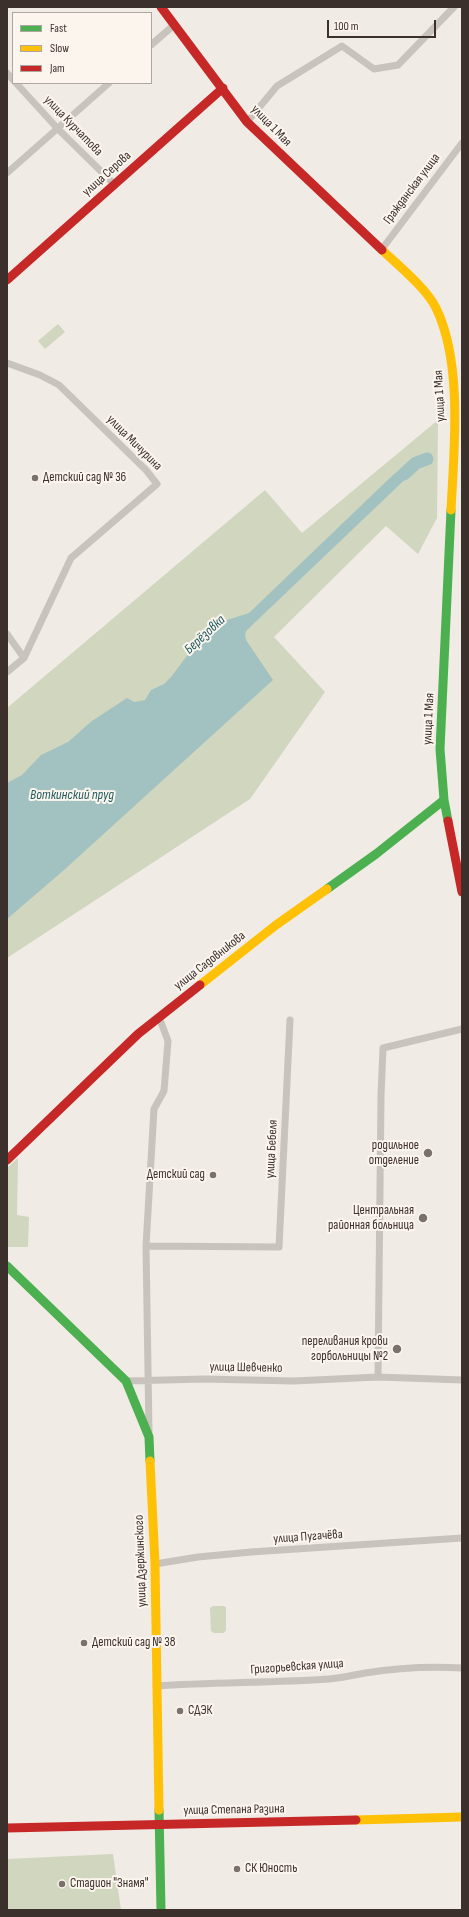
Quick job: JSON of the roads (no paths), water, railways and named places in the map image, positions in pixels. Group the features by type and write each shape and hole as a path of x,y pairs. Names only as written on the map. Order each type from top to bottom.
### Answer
{"main road":[{"name":"улица 1 Мая","path":"161,7 247,122 415,281 436,307 447,340 452,364 455,435 440,749 444,800 462,892"},
{"name":"улица Серова","path":"7,280 223,88"},
{"name":"улица Садовникова","path":"7,1160 138,1034 276,925 376,854 444,800"},
{"name":"улица Дзержинского","path":"7,1266 126,1381 149,1438 155,1564 161,1910"},
{"name":"улица Степана Разина","path":"7,1828 462,1818"}],"street":[{"path":"247,122 277,86 342,46 374,68 398,65 454,7"},
{"path":"152,45 174,25"},
{"name":"улица Курчатова","path":"17,84 115,185"},
{"path":"7,174 108,84"},
{"name":"Гражданская улица","path":"382,249 462,143"},
{"name":"улица Мичурина","path":"7,362 40,375 59,385 146,470 157,484 71,558 24,658"},
{"path":"7,634 24,658 7,672"},
{"path":"149,1438 146,1246 154,1109 164,1091 168,1040 159,1017"},
{"name":"улица Бебеля","path":"146,1246 279,1247 290,1020"},
{"path":"378,1377 381,1095 384,1048 462,1029"},
{"name":"улица Шевченко","path":"126,1381 204,1379 294,1381 378,1377 462,1380"},
{"name":"улица Пугачёва","path":"155,1564 198,1557 251,1552 462,1538"},
{"name":"Григорьевская улица","path":"156,1686 288,1682 336,1678 381,1671 440,1667 462,1668"}],"water":[{"name":"Воткинский пруд","path":"413,459 417,468 247,630 245,634 246,640 273,680 64,870 7,919 7,783 22,775 41,755 68,742 92,721 127,698 134,702 145,700 151,690 164,684 186,657 219,625 224,621 249,613 393,475"}],"waterway":[{"name":"Берёзовка","path":"404,474 416,463 427,459"}],"place":[{"name":"Детский сад № 36","path":"35,478"},
{"name":"родильное отделение","path":"428,1153"},
{"name":"Детский сад","path":"213,1175"},
{"name":"Центральная районная больница","path":"423,1218"},
{"name":"переливания крови горбольницы №2","path":"397,1349"},
{"name":"Детский сад № 38","path":"84,1643"},
{"name":"СДЭК","path":"180,1711"},
{"name":"СК Юность","path":"237,1869"},
{"name":"Стадион \"Знамя\"","path":"62,1884"}]}
